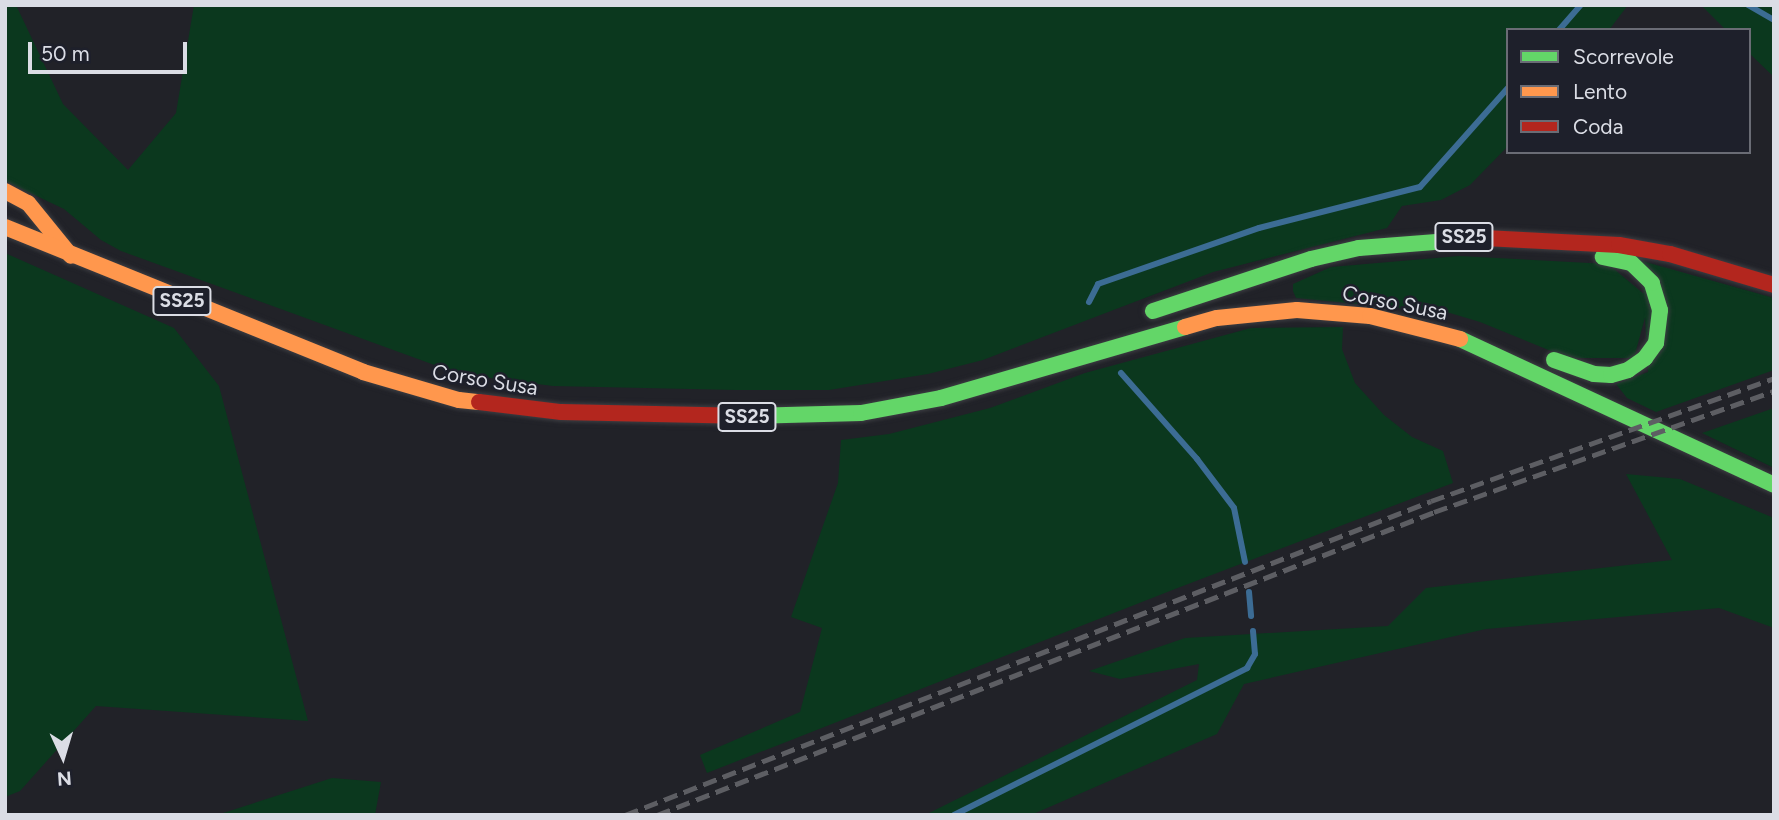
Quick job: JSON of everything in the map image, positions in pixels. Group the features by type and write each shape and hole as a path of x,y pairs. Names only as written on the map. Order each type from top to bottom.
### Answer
{"main road":[{"path":"5,191 28,203 71,256"},
{"name":"Corso Susa","path":"5,227 71,256 363,372 459,401 561,412 820,416 900,407 985,386 1180,327 1253,312 1333,311 1412,324 1498,354 1774,485"},
{"path":"1467,237 1508,250 1615,258 1631,263 1652,283 1660,310 1656,343 1645,358 1628,370 1611,375 1594,374 1534,351"},
{"name":"Corso Susa","path":"1133,320 1311,258 1359,248 1467,237 1619,245 1670,254 1774,285"},
{"path":"1412,324 1453,323 1475,327"},
{"name":"Corso Susa","path":"985,386 1108,331"}],"green space":[{"path":"5,5 16,5 63,104 128,170 176,113 194,5 1628,5 1611,28 1506,28 1506,148 1470,185 1441,200 1402,206 1387,228 1213,272 983,360 928,374 829,390 553,386 490,378 440,367 121,251 101,240 64,209 5,181"},
{"path":"1701,5 1774,5 1774,77 1751,55 1751,28 1724,28"},
{"path":"5,253 174,328 219,386 308,721 96,706 20,791 5,797"},
{"path":"1459,256 1608,264 1650,299 1634,358 1568,358 1480,322 1450,313 1296,298 1293,291 1293,284 1331,267"},
{"path":"1642,261 1774,298 1774,370 1656,412 1627,398 1616,384 1648,372"},
{"path":"1343,327 1342,349 1355,383 1384,415 1412,437 1443,451 1453,483 707,773 700,755 800,712 822,628 791,617 838,483 841,440 889,434 990,408 1085,373 1251,328"},
{"path":"1774,408 1774,468 1702,433 1708,431"},
{"path":"1626,474 1680,479 1774,518 1774,628 1719,608 1486,629 1244,684 1217,734 1031,815 925,815 1197,680 1199,664 1120,679 1089,671 1185,638 1388,626 1426,588 1672,560"},
{"path":"332,778 381,782 375,815 217,815"}],"waterway":[{"path":"1561,28 1581,5"},
{"path":"1748,5 1774,20"},
{"path":"1089,302 1098,284 1259,228 1420,187 1506,90"},
{"path":"1121,373 1197,459 1234,508 1245,562"},
{"path":"1249,592 1251,616"},
{"path":"954,815 1247,668 1255,654 1253,631"}],"railway":[{"path":"625,815 1431,501 1774,378"},
{"path":"657,815 1434,512 1774,391"}],"traffic: fast":[{"path":"1153,311 1311,259 1359,248 1485,238"},
{"path":"1554,360 1594,374 1611,375 1628,370 1645,358 1656,343 1660,310 1652,283 1631,263 1603,257"},
{"path":"749,416 861,413 941,398 1185,327"},
{"path":"1460,339 1774,485"}],"traffic: slow":[{"path":"5,191 28,203 71,256"},
{"path":"5,227 363,372 459,400 479,402"},
{"path":"1185,327 1217,318 1297,310 1370,316 1460,339"}],"traffic: jam":[{"path":"1485,238 1619,245 1670,254 1774,285"},
{"path":"479,402 561,412 749,416"}]}
